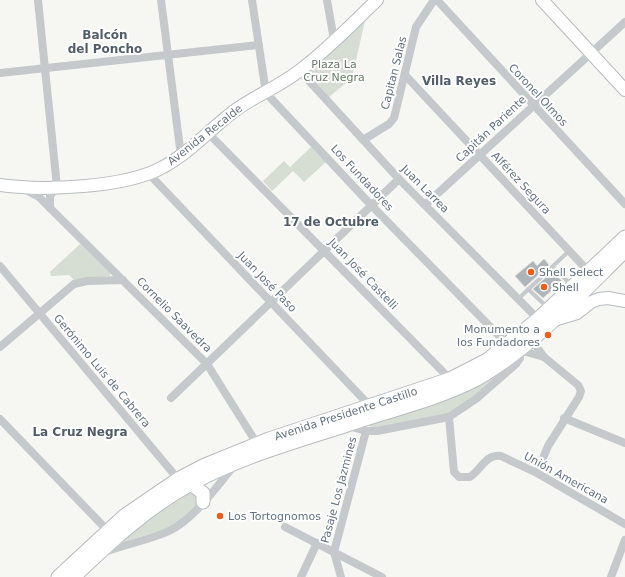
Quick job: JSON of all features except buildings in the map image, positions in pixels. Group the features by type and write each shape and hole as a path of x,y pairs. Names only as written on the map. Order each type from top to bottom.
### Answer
{"main road":[{"name":"Avenida Presidente Castillo","path":"74,577 129,526 190,484 236,463 260,448 370,406 450,379 531,339 546,317 573,287 625,237"},
{"name":"Avenida Presidente Castillo","path":"58,577 107,530 142,503 178,479 205,465 260,448 345,426 456,388 483,375 546,317 625,251"},
{"path":"190,484 203,493 203,502"}],"street":[{"path":"38,0 58,187 50,196 50,208"},
{"path":"161,0 181,156"},
{"path":"252,0 266,92"},
{"path":"327,0 334,40"},
{"name":"Avenida Recalde","path":"0,185 23,188 58,187 116,181 149,174 181,156 249,101 300,71 377,0"},
{"name":"Capitan Salas","path":"363,140 389,124 394,118 416,27 435,0"},
{"name":"Coronel Olmos","path":"435,0 625,204"},
{"path":"542,0 625,90"},
{"name":"Capitán Pariente","path":"425,205 625,22"},
{"path":"0,73 259,45"},
{"name":"Juan Larrea","path":"300,71 399,179 517,299 546,317"},
{"name":"Alférez Segura","path":"405,74 589,272"},
{"name":"Los Fundadores","path":"266,92 371,205 513,348"},
{"name":"Juan José Castelli","path":"209,134 450,379"},
{"name":"Juan José Paso","path":"149,174 370,406"},
{"path":"171,398 399,179"},
{"name":"Cornelio Saavedra","path":"23,188 38,197 50,208 207,364 260,448"},
{"name":"Gerónimo Luis de Cabrera","path":"0,266 178,479 190,484"},
{"path":"0,346 74,284 80,282 123,280"},
{"path":"546,317 577,313 591,302 599,299 608,298 625,301"},
{"path":"531,339 544,357 578,385 581,391 579,397 564,418 548,446 537,473"},
{"path":"513,348 544,357"},
{"path":"345,426 366,431 385,430 449,417 476,399 516,364 520,358 513,348"},
{"name":"Unión Americana","path":"449,417 454,472 457,475 463,478 470,477 490,457 495,455 501,456 537,473 625,524"},
{"path":"564,418 625,443"},
{"path":"1,423 107,530"},
{"name":"Pasaje Los Jazmines","path":"341,577 334,552 366,431"},
{"path":"97,555 168,532 179,526 203,502 236,463"},
{"path":"285,527 382,577"},
{"path":"611,577 625,540"},
{"path":"301,577 317,543"}],"lane":[{"path":"517,299 569,251"},
{"path":"552,267 573,287"},
{"path":"528,289 546,317"}],"green space":[{"name":"Plaza La Cruz Negra","path":"366,16 352,78 329,97 309,72 312,67"},
{"path":"311,147 326,162 304,182 293,171 272,191 263,181 284,161 290,167"},
{"path":"80,244 110,273 110,276 74,280 69,275 51,276 50,272"},
{"path":"515,360 473,398 454,411 435,418 417,422 371,428 369,424"},
{"path":"192,490 197,492 199,502 176,524 167,529 118,543 154,513"}],"place":[{"name":"Shell Select","path":"531,272"},
{"name":"Shell","path":"544,287"},
{"name":"Monumento a los Fundadores","path":"548,335"},
{"name":"Los Tortognomos","path":"220,516"}],"district":[{"name":"Balcón del Poncho","path":"105,42"},
{"name":"Villa Reyes","path":"459,81"},
{"name":"17 de Octubre","path":"331,222"},
{"name":"La Cruz Negra","path":"80,432"}]}
